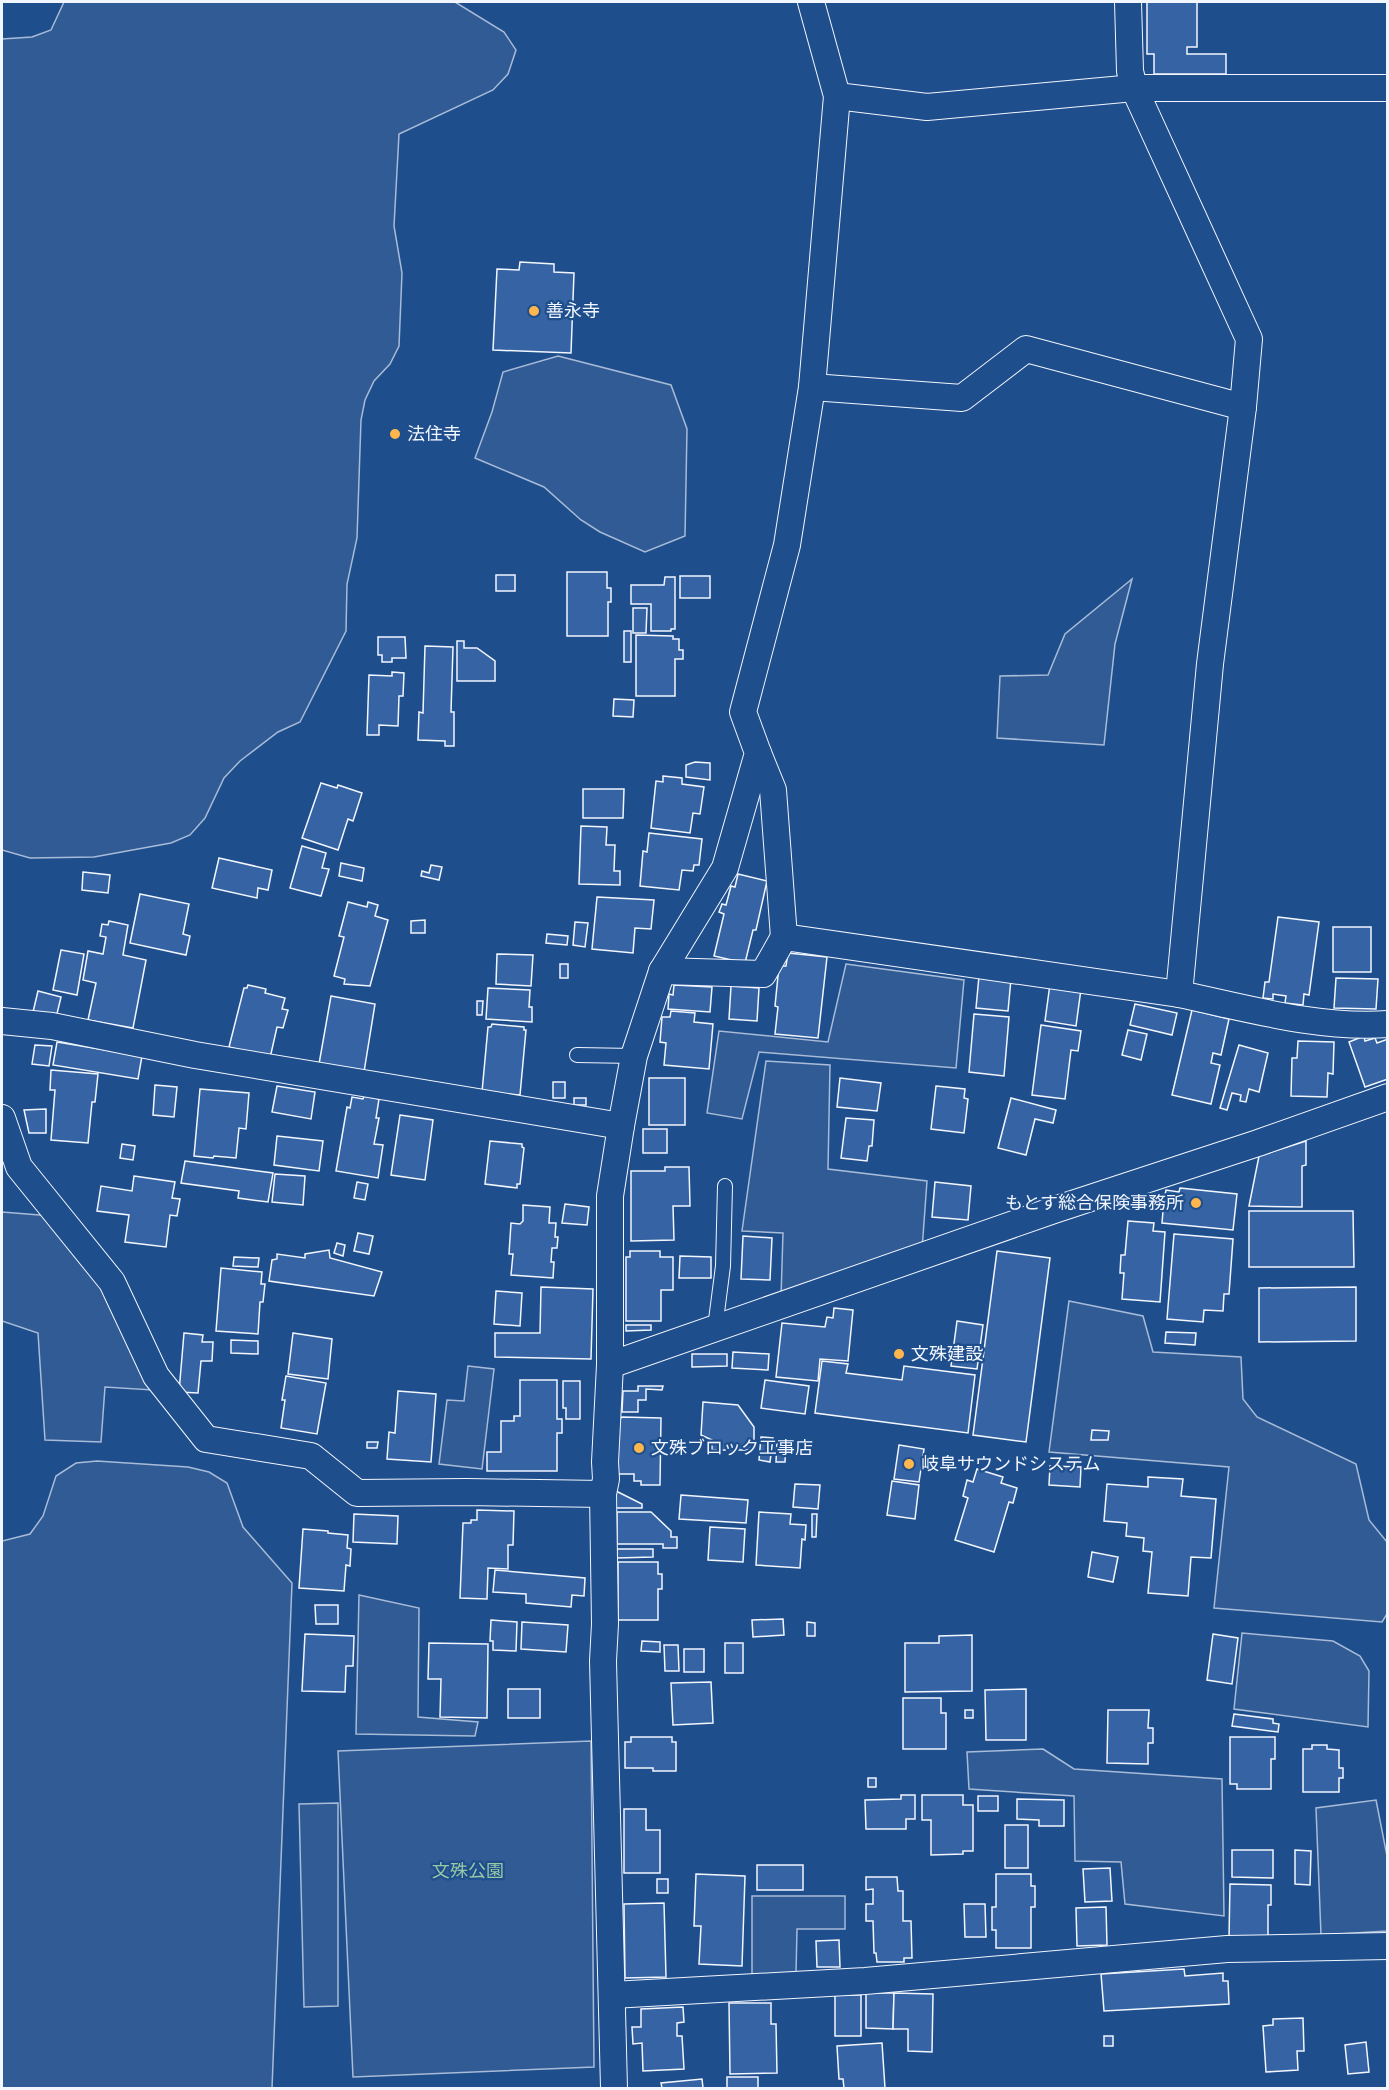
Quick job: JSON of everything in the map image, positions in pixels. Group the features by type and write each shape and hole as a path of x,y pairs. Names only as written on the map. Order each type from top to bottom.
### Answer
{"street":[{"path":"662,971 763,974 784,936 773,790 743,712 787,545 812,387 837,96 811,2"},
{"path":"1128,2 1130,70 1134,88 1249,339 1243,408 1210,664 1179,994"},
{"path":"837,96 927,106 1134,88 1388,88"},
{"path":"812,387 962,398 1026,349 1243,408"},
{"path":"614,2088 603,1662 605,1624 603,1494 606,1479 610,1365 610,1196 634,1056 662,971 725,868 758,753"},
{"path":"784,936 1179,994 1304,1021 1388,1024"},
{"path":"2,1021 52,1026 207,1057 621,1126"},
{"path":"610,1365 1054,1210 1258,1143 1388,1097"},
{"path":"2,1118 19,1167 112,1282 156,1376 206,1439 311,1456 357,1493 603,1494"},
{"path":"612,1995 865,1981 1227,1949 1388,1946"}],"lane":[{"path":"577,1055 634,1056"},
{"path":"715,1328 723,1266 725,1186"}],"shaded area":[{"path":"64,2 455,2 504,32 516,50 508,74 493,90 399,134 394,226 402,273 399,346 390,364 374,381 365,400 361,420 357,538 347,584 346,631 300,722 278,732 240,761 224,778 205,818 190,835 171,843 94,857 30,858 2,850 2,39 32,37 51,30"},
{"path":"558,356 671,385 687,429 685,536 645,552 600,532 581,520 544,487 475,458 492,412 503,372"},
{"path":"1132,579 1115,644 1104,745 997,738 1000,676 1048,675 1065,634"},
{"path":"846,964 964,980 956,1068 759,1052 742,1119 707,1113 719,1031 828,1042"},
{"path":"766,1061 830,1065 828,1169 927,1181 922,1250 781,1297 783,1233 742,1231"},
{"path":"2,1212 52,1216 94,1268 152,1390 105,1387 101,1442 45,1440 38,1333 2,1321"},
{"path":"1069,1301 1143,1316 1153,1352 1241,1357 1243,1399 1257,1417 1356,1464 1369,1520 1387,1542 1387,1614 1382,1622 1214,1608 1229,1467 1049,1452"},
{"path":"468,1366 494,1369 482,1469 439,1464 447,1400 464,1401"},
{"path":"97,1461 188,1467 209,1472 227,1483 243,1527 292,1583 272,2088 2,2088 2,1541 30,1534 43,1516 56,1476 76,1463"},
{"path":"359,1595 419,1608 418,1717 478,1722 475,1736 356,1734"},
{"path":"1242,1633 1333,1641 1360,1656 1369,1671 1368,1727 1234,1709"},
{"name":"文殊公園","path":"591,1741 594,2067 353,2077 338,1751"},
{"path":"1043,1749 1074,1769 1222,1779 1224,1916 1125,1904 1121,1862 1075,1861 1074,1796 969,1789 967,1752"},
{"path":"1376,1800 1387,1856 1387,1931 1321,1935 1316,1808"},
{"path":"338,1803 338,2006 304,2007 299,1804"},
{"path":"752,1896 845,1896 845,1929 797,1929 796,1974 752,1974"}],"building":[{"path":"1147,2 1197,2 1197,47 1187,47 1187,54 1226,54 1226,74 1154,74 1154,54 1147,54"},
{"name":"善永寺","path":"520,262 554,264 554,272 574,273 571,353 493,350 497,269 519,270"},
{"path":"567,572 607,572 607,588 611,588 611,602 608,602 608,636 567,636"},
{"path":"496,575 515,575 515,591 496,591"},
{"path":"680,576 710,576 710,598 680,598"},
{"path":"665,577 675,577 675,629 651,631 651,604 631,604 631,585 664,585"},
{"path":"633,608 647,608 646,633 633,633"},
{"path":"624,631 631,631 631,662 624,662"},
{"path":"636,635 673,636 673,639 679,639 679,650 683,650 683,659 675,659 675,696 636,696"},
{"path":"378,637 405,637 406,658 392,658 392,662 382,662 382,655 378,655"},
{"path":"457,641 464,641 464,648 477,648 495,661 495,681 457,681"},
{"path":"425,646 453,647 451,712 454,712 454,746 445,746 445,741 418,740 419,712 423,713"},
{"path":"392,672 404,673 403,696 399,696 398,726 379,725 379,735 367,735 369,675 392,676"},
{"path":"614,699 634,700 633,717 613,716"},
{"path":"695,762 710,763 710,780 686,777 686,765"},
{"path":"663,776 682,778 682,784 704,787 700,814 693,813 690,833 651,828 656,781 663,782"},
{"path":"321,783 337,788 338,785 362,793 353,821 348,819 338,850 302,838"},
{"path":"583,789 624,789 623,818 583,818"},
{"path":"581,826 607,827 606,845 615,845 614,871 620,871 620,885 579,884"},
{"path":"649,833 702,839 699,865 694,865 693,871 682,870 679,890 640,886 643,851 647,852"},
{"path":"302,846 326,853 322,868 329,869 321,896 290,888"},
{"path":"219,858 272,870 268,890 258,888 257,898 212,888"},
{"path":"341,863 364,868 362,881 339,876"},
{"path":"431,865 442,867 439,880 421,876 422,871 429,873"},
{"path":"83,872 110,875 108,893 82,890"},
{"path":"738,874 767,881 756,930 753,930 745,963 714,956 724,914 719,912 722,904 726,905 731,886 735,887"},
{"path":"140,894 189,904 183,934 190,936 186,955 130,943"},
{"path":"597,897 654,900 651,929 635,928 633,953 592,949"},
{"path":"348,902 367,907 368,902 378,905 375,916 388,920 370,986 344,984 345,979 334,976 344,937 339,936"},
{"path":"1278,917 1319,922 1309,995 1304,994 1303,1005 1285,1003 1286,996 1273,994 1273,999 1263,998 1265,982 1269,982"},
{"path":"425,920 425,933 411,933 411,921"},
{"path":"109,921 128,925 123,955 146,960 133,1028 88,1020 96,983 83,980 88,951 103,954 106,937 100,936 102,924 108,925"},
{"path":"575,922 588,923 585,947 573,945"},
{"path":"1333,927 1371,927 1371,972 1333,972"},
{"path":"547,934 568,936 567,945 546,943"},
{"path":"61,950 84,954 77,995 53,990"},
{"path":"788,953 827,957 818,1038 775,1034 779,966 786,966"},
{"path":"497,954 533,955 531,986 496,984"},
{"path":"560,964 568,964 568,978 560,978"},
{"path":"979,976 1011,979 1008,1011 976,1008"},
{"path":"1336,978 1378,979 1376,1009 1334,1008"},
{"path":"1050,984 1081,989 1076,1026 1045,1021"},
{"path":"248,985 266,989 265,993 285,998 282,1009 288,1010 283,1028 277,1027 270,1058 229,1047 244,988"},
{"path":"674,985 712,987 710,1012 668,1009 669,994 673,995"},
{"path":"731,986 759,988 757,1021 729,1019"},
{"path":"488,988 530,990 529,1007 532,1007 532,1022 486,1019"},
{"path":"38,991 61,997 56,1018 33,1012"},
{"path":"331,996 375,1004 364,1072 319,1064"},
{"path":"477,1001 483,1001 482,1015 477,1015"},
{"path":"1135,1004 1177,1013 1172,1035 1130,1025"},
{"path":"1192,1010 1229,1019 1221,1055 1213,1053 1211,1063 1220,1065 1211,1104 1172,1095"},
{"path":"671,1011 695,1013 694,1022 713,1024 709,1069 664,1065 666,1043 660,1042 662,1017 670,1017"},
{"path":"974,1014 1009,1017 1004,1076 969,1072"},
{"path":"492,1024 524,1027 526,1030 520,1095 482,1092 488,1027"},
{"path":"1041,1025 1081,1031 1078,1051 1071,1050 1065,1099 1032,1095"},
{"path":"1128,1030 1147,1034 1141,1060 1122,1055"},
{"path":"1364,1036 1365,1041 1375,1038 1377,1043 1388,1039 1388,1079 1365,1087 1349,1042"},
{"path":"1298,1041 1334,1042 1333,1074 1328,1073 1327,1097 1291,1096 1292,1058 1297,1058"},
{"path":"57,1042 142,1056 138,1079 53,1065"},
{"path":"35,1045 52,1046 49,1066 32,1064"},
{"path":"1239,1045 1268,1053 1259,1092 1249,1089 1246,1102 1240,1101 1241,1095 1232,1093 1227,1110 1220,1108"},
{"path":"51,1070 98,1074 95,1102 92,1102 88,1143 51,1140 55,1090 50,1090"},
{"path":"649,1078 685,1078 685,1125 649,1125"},
{"path":"840,1078 881,1083 877,1111 837,1107"},
{"path":"553,1082 565,1082 565,1098 553,1098"},
{"path":"155,1085 177,1087 174,1117 153,1115"},
{"path":"277,1086 315,1092 311,1119 272,1112"},
{"path":"936,1086 965,1089 964,1098 968,1099 964,1133 931,1129"},
{"path":"200,1089 249,1093 246,1129 239,1128 236,1158 194,1156"},
{"path":"364,1096 379,1099 376,1118 379,1118 374,1144 383,1145 378,1178 336,1171 347,1107 350,1108 352,1097 363,1099"},
{"path":"574,1098 586,1098 586,1105 574,1105"},
{"path":"1011,1098 1056,1110 1053,1123 1035,1119 1026,1155 998,1148"},
{"path":"46,1109 46,1133 29,1133 24,1110"},
{"path":"400,1115 433,1120 425,1180 391,1175"},
{"path":"846,1118 874,1120 872,1146 869,1146 867,1161 841,1158"},
{"path":"643,1129 667,1129 667,1153 643,1153"},
{"path":"277,1136 323,1141 319,1171 274,1165"},
{"path":"490,1141 522,1144 524,1148 520,1184 517,1184 517,1188 485,1184"},
{"path":"1306,1141 1306,1165 1302,1166 1302,1207 1249,1206 1259,1156"},
{"path":"122,1144 135,1146 133,1160 120,1158"},
{"path":"185,1161 273,1173 268,1202 238,1198 239,1191 181,1183"},
{"path":"665,1167 689,1167 690,1206 673,1206 674,1240 631,1241 631,1171 665,1171"},
{"path":"275,1174 305,1176 303,1205 272,1202"},
{"path":"134,1176 175,1182 172,1198 180,1199 177,1216 170,1215 166,1247 125,1242 129,1215 97,1211 101,1186 132,1191"},
{"path":"357,1182 368,1184 365,1200 354,1198"},
{"path":"935,1182 971,1186 968,1220 932,1217"},
{"name":"もとす総合保険事務所","path":"1180,1188 1237,1194 1233,1230 1162,1223 1163,1211 1156,1210 1158,1194 1165,1195 1166,1190 1179,1192"},
{"path":"565,1204 589,1207 587,1225 562,1223"},
{"path":"523,1205 550,1207 549,1223 556,1223 555,1237 558,1237 557,1248 552,1248 553,1278 511,1275 513,1254 509,1254 511,1223 520,1224 523,1221"},
{"path":"1249,1211 1353,1211 1354,1267 1249,1267"},
{"path":"1128,1221 1154,1223 1153,1231 1165,1232 1160,1302 1122,1299 1124,1273 1120,1273 1121,1255 1125,1255"},
{"path":"358,1233 373,1236 369,1254 354,1251"},
{"path":"1174,1234 1233,1239 1229,1294 1224,1294 1223,1311 1204,1310 1203,1322 1167,1319"},
{"path":"743,1236 772,1238 770,1280 741,1279"},
{"path":"337,1243 345,1245 343,1256 334,1253"},
{"path":"329,1250 330,1258 382,1272 374,1296 269,1281 272,1260 277,1259 277,1254 305,1258 305,1254"},
{"path":"630,1251 660,1251 660,1257 673,1257 673,1290 661,1290 661,1321 626,1321 626,1257 630,1257"},
{"path":"997,1251 1050,1258 1026,1442 973,1435"},
{"path":"680,1256 711,1257 711,1278 679,1278"},
{"path":"234,1257 259,1258 258,1267 233,1266"},
{"path":"221,1268 262,1272 261,1284 265,1284 263,1302 260,1302 258,1334 216,1331"},
{"path":"541,1287 593,1289 591,1359 495,1357 495,1333 540,1333"},
{"path":"1356,1287 1356,1341 1259,1342 1259,1288"},
{"path":"496,1291 522,1293 520,1326 494,1324"},
{"path":"834,1308 853,1310 848,1361 820,1359 818,1381 776,1377 782,1323 825,1327 827,1317 833,1318"},
{"path":"957,1321 983,1325 977,1369 951,1366"},
{"path":"626,1325 651,1325 651,1330 626,1331"},
{"path":"1166,1332 1196,1333 1195,1345 1165,1343"},
{"path":"184,1333 203,1335 202,1342 213,1342 212,1361 201,1361 198,1393 179,1392"},
{"path":"293,1333 332,1339 328,1379 288,1374"},
{"path":"231,1340 258,1341 258,1354 231,1353"},
{"path":"733,1352 769,1354 768,1370 732,1368"},
{"path":"692,1354 727,1354 727,1366 692,1367"},
{"path":"822,1361 848,1364 846,1373 902,1380 904,1366 975,1375 968,1433 815,1413"},
{"path":"286,1376 326,1383 317,1434 281,1428"},
{"path":"520,1380 557,1380 557,1419 562,1419 562,1433 557,1433 557,1471 487,1471 487,1452 501,1452 501,1421 514,1421 514,1416 520,1416"},
{"path":"765,1380 809,1386 805,1414 761,1408"},
{"path":"563,1381 580,1381 580,1419 566,1419 566,1408 563,1408"},
{"path":"638,1386 663,1386 662,1390 646,1389 646,1400 638,1400 638,1412 622,1412 623,1391 638,1391"},
{"path":"398,1391 436,1394 431,1462 387,1459 389,1432 395,1433"},
{"path":"703,1402 738,1405 754,1427 754,1450 712,1450 712,1440 701,1435"},
{"name":"文殊ブロック工事店","path":"622,1417 661,1418 660,1485 641,1485 641,1481 634,1481 634,1474 616,1474 617,1422"},
{"path":"1092,1430 1109,1431 1108,1440 1091,1440"},
{"path":"761,1437 773,1438 770,1462 759,1460"},
{"path":"777,1441 786,1442 785,1462 776,1462"},
{"path":"367,1442 378,1442 377,1448 367,1448"},
{"name":"岐阜サウンドシステム","path":"899,1445 924,1449 919,1482 894,1479"},
{"path":"1050,1466 1081,1467 1080,1487 1049,1485"},
{"path":"977,1469 1003,1477 1001,1483 1017,1488 1013,1503 1009,1502 994,1552 955,1540 968,1498 963,1496 967,1480 973,1482"},
{"path":"1148,1477 1183,1479 1181,1496 1216,1499 1211,1558 1191,1557 1188,1596 1148,1593 1152,1552 1143,1551 1144,1538 1126,1536 1127,1523 1104,1521 1107,1484 1148,1487"},
{"path":"892,1481 919,1485 915,1519 887,1515"},
{"path":"795,1484 820,1485 818,1509 793,1507"},
{"path":"616,1491 642,1504 642,1508 616,1508"},
{"path":"681,1495 748,1500 746,1523 679,1519"},
{"path":"477,1510 514,1511 513,1545 508,1545 508,1569 488,1568 487,1599 460,1598 463,1523 477,1520"},
{"path":"617,1512 651,1512 671,1531 671,1537 677,1537 677,1548 663,1548 663,1544 617,1544"},
{"path":"759,1512 791,1514 790,1524 806,1525 805,1540 802,1539 800,1568 756,1565"},
{"path":"354,1514 398,1516 397,1544 353,1542"},
{"path":"812,1514 817,1514 816,1537 812,1537"},
{"path":"710,1527 745,1529 743,1562 708,1560"},
{"path":"303,1529 348,1535 347,1548 351,1549 350,1566 346,1565 344,1591 299,1588"},
{"path":"617,1549 653,1549 653,1557 617,1558"},
{"path":"1092,1552 1118,1557 1113,1582 1088,1577"},
{"path":"618,1562 658,1562 658,1574 662,1574 662,1589 658,1589 658,1620 618,1620"},
{"path":"495,1570 585,1578 584,1596 572,1595 571,1607 526,1603 526,1594 493,1592"},
{"path":"315,1605 338,1605 338,1624 316,1624"},
{"path":"783,1619 784,1635 753,1637 752,1620"},
{"path":"491,1620 517,1622 516,1651 493,1650 493,1641 490,1641"},
{"path":"522,1622 568,1625 566,1652 521,1649"},
{"path":"807,1622 815,1623 815,1636 807,1636"},
{"path":"305,1634 354,1636 353,1666 346,1666 345,1692 302,1691"},
{"path":"1213,1634 1238,1638 1232,1684 1207,1680"},
{"path":"972,1635 972,1691 905,1692 905,1643 939,1643 939,1636"},
{"path":"642,1641 660,1642 660,1652 641,1651"},
{"path":"429,1643 488,1644 487,1718 440,1717 441,1679 428,1679"},
{"path":"725,1643 743,1643 743,1673 725,1673"},
{"path":"664,1645 678,1645 679,1671 665,1671"},
{"path":"684,1649 704,1649 704,1672 684,1672"},
{"path":"711,1682 713,1723 673,1725 671,1683"},
{"path":"508,1689 540,1689 540,1718 508,1718"},
{"path":"1026,1689 1026,1740 986,1740 985,1690"},
{"path":"903,1698 941,1698 941,1713 946,1713 946,1749 903,1749"},
{"path":"965,1710 973,1710 973,1718 965,1718"},
{"path":"1108,1710 1149,1710 1148,1728 1153,1728 1153,1743 1148,1743 1148,1764 1107,1763"},
{"path":"1234,1714 1273,1719 1273,1723 1279,1724 1278,1732 1232,1726"},
{"path":"631,1737 672,1737 672,1742 676,1742 676,1771 625,1768 625,1742 631,1742"},
{"path":"1230,1737 1275,1737 1275,1759 1271,1759 1271,1789 1237,1789 1237,1784 1230,1784"},
{"path":"1312,1745 1327,1745 1327,1749 1339,1750 1339,1768 1343,1768 1343,1778 1339,1778 1339,1792 1303,1792 1303,1749 1312,1749"},
{"path":"868,1778 876,1778 876,1787 868,1787"},
{"path":"901,1795 915,1795 915,1819 906,1819 906,1829 866,1829 865,1800 901,1799"},
{"path":"922,1795 963,1795 963,1805 973,1805 973,1851 963,1851 963,1854 931,1855 931,1820 922,1820"},
{"path":"978,1796 998,1796 998,1811 978,1811"},
{"path":"1017,1799 1064,1800 1064,1826 1039,1826 1039,1820 1017,1819"},
{"path":"624,1809 646,1809 646,1830 660,1830 660,1873 624,1873"},
{"path":"1005,1825 1028,1825 1028,1868 1005,1868"},
{"path":"1232,1850 1273,1850 1273,1878 1232,1877"},
{"path":"1295,1850 1311,1851 1310,1885 1295,1884"},
{"path":"757,1865 803,1865 803,1890 757,1890"},
{"path":"1110,1868 1112,1901 1085,1902 1083,1869"},
{"path":"696,1874 745,1876 742,1966 699,1964 701,1926 694,1926"},
{"path":"996,1874 1031,1874 1031,1886 1035,1886 1035,1907 1031,1907 1031,1948 996,1948 996,1930 992,1930 992,1907 996,1907"},
{"path":"866,1877 897,1877 898,1891 903,1891 903,1921 911,1921 912,1958 904,1958 904,1962 877,1962 876,1953 874,1953 873,1921 866,1921 866,1904 873,1904 873,1889 866,1890"},
{"path":"657,1879 668,1879 668,1893 657,1893"},
{"path":"1230,1884 1271,1885 1271,1905 1268,1905 1268,1939 1229,1938"},
{"path":"664,1903 666,1977 625,1978 624,1904"},
{"path":"964,1904 985,1904 986,1937 965,1937"},
{"path":"1106,1907 1107,1945 1077,1946 1076,1908"},
{"path":"839,1940 840,1967 817,1967 816,1941"},
{"path":"1184,1969 1185,1976 1223,1973 1223,1981 1228,1981 1229,2004 1104,2011 1101,1974"},
{"path":"866,1993 894,1993 893,2029 866,2028"},
{"path":"894,1993 933,1994 932,2052 908,2051 908,2029 893,2029"},
{"path":"835,1995 861,1995 861,2036 835,2036"},
{"path":"729,2003 771,2003 771,2024 776,2024 777,2073 730,2074"},
{"path":"683,2007 684,2022 677,2023 677,2036 682,2036 684,2069 643,2071 642,2043 633,2044 632,2027 641,2027 641,2009"},
{"path":"1303,2018 1304,2051 1297,2051 1298,2070 1266,2072 1263,2026 1273,2025 1273,2019"},
{"path":"1104,2036 1113,2036 1113,2046 1104,2046"},
{"path":"1366,2042 1369,2072 1348,2074 1345,2045"},
{"path":"882,2043 885,2088 844,2088 843,2079 839,2079 837,2046"},
{"path":"727,2077 758,2077 758,2088 727,2088"},
{"path":"702,2079 703,2088 662,2088 661,2083"}],"place":[{"name":"善永寺","path":"534,311"},
{"name":"法住寺","path":"395,434"},
{"name":"もとす総合保険事務所","path":"1196,1203"},
{"name":"文殊建設","path":"899,1354"},
{"name":"文殊ブロック工事店","path":"639,1448"},
{"name":"岐阜サウンドシステム","path":"909,1464"}]}
